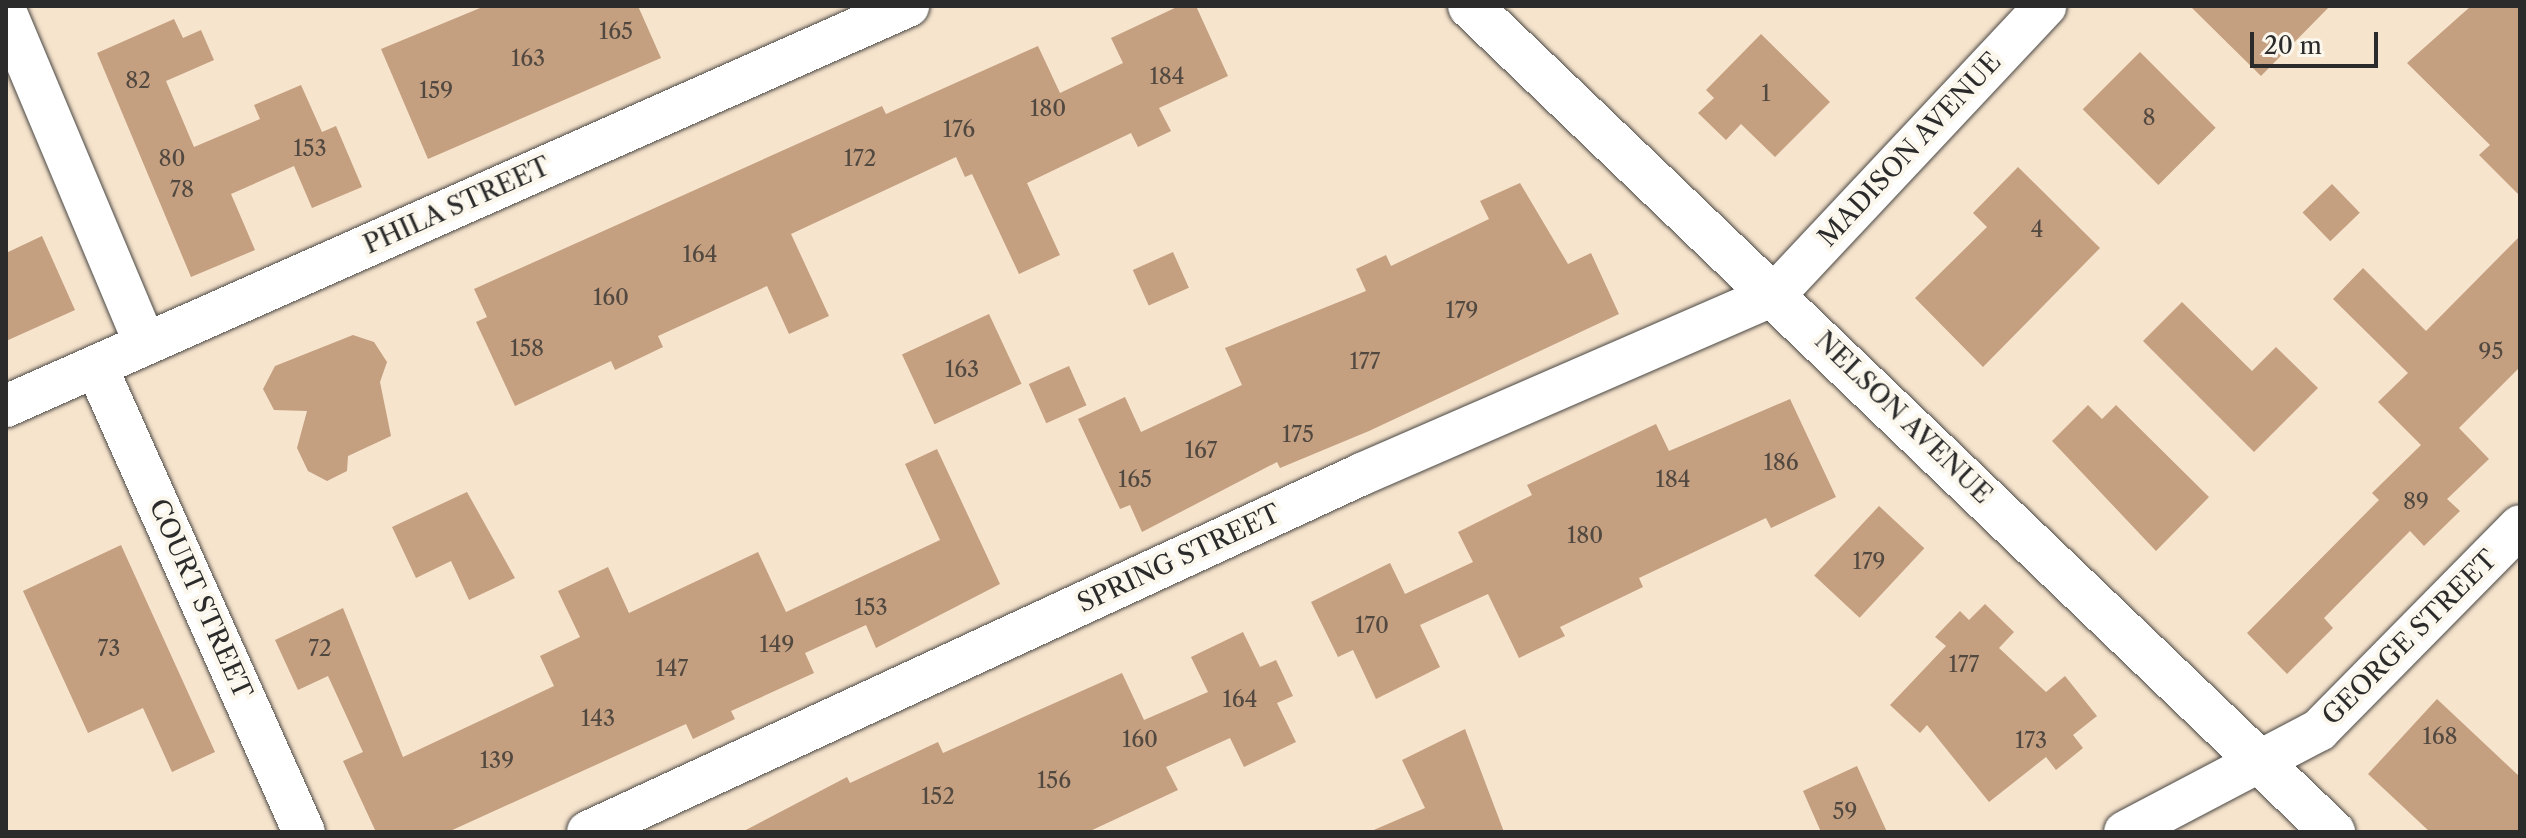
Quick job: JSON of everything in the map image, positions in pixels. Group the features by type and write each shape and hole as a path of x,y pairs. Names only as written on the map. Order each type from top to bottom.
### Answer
{"street":[{"name":"PHILA STREET","path":"6,406 908,6"},
{"name":"NELSON AVENUE","path":"1470,6 1775,294 2333,832"},
{"name":"MADISON AVENUE","path":"1775,294 2045,6"},
{"path":"6,13 145,343"},
{"name":"SPRING STREET","path":"588,832 1362,474 1775,294"},
{"name":"COURT STREET","path":"96,366 304,832"},
{"name":"GEORGE STREET","path":"2125,832 2262,763 2319,730 2365,690 2520,526"}],"building":[{"path":"485,6 638,6 661,58 428,159 381,49"},
{"path":"1179,6 1196,6 1228,76 1159,108 1171,131 1138,147 1131,133 1027,183 1060,255 1019,274 972,174 965,177 956,157 791,234 829,316 789,334 767,286 658,336 663,347 615,370 611,361 515,406 476,322 487,317 474,289 882,106 886,114 1038,46 1060,93 1123,63 1111,38"},
{"path":"2190,6 2330,6 2261,76"},
{"path":"2471,6 2520,6 2520,196 2479,155 2490,145 2407,63"},
{"path":"174,19 183,38 201,30 214,60 166,81 194,147 260,119 254,105 301,85 322,132 336,126 362,187 312,208 294,166 231,194 255,250 191,277 97,53"},
{"path":"1761,34 1830,102 1775,157 1741,124 1726,140 1698,113 1714,98 1706,90"},
{"path":"2140,52 2216,128 2158,185 2083,109"},
{"path":"2018,167 2100,248 1983,367 1915,298 1987,227 1973,213"},
{"path":"1520,183 1568,264 1591,253 1619,314 1369,431 1280,468 1277,462 1142,532 1130,505 1120,509 1078,419 1125,397 1141,432 1242,385 1225,348 1366,291 1356,269 1386,255 1391,266 1489,219 1480,201"},
{"path":"2332,184 2360,213 2330,241 2303,212"},
{"path":"42,236 75,310 6,341 6,253"},
{"path":"2520,236 2520,367 2459,428 2489,459 2447,499 2460,511 2424,546 2410,531 2324,618 2333,628 2287,674 2247,633 2379,500 2372,493 2421,445 2378,402 2408,373 2333,299 2363,268 2426,331"},
{"path":"1173,252 1189,288 1149,306 1133,270"},
{"path":"2182,302 2252,371 2276,347 2318,388 2254,452 2143,341"},
{"path":"989,314 1022,384 935,424 902,355"},
{"path":"353,335 374,342 387,362 380,382 391,436 348,456 347,471 327,481 308,471 297,448 307,411 274,410 263,389 275,366"},
{"path":"1069,366 1086,405 1046,423 1029,384"},
{"path":"1790,399 1836,497 1771,528 1766,518 1639,578 1643,587 1560,627 1565,636 1519,658 1488,594 1420,625 1440,667 1376,699 1353,650 1338,657 1311,602 1390,563 1405,594 1473,562 1458,532 1532,495 1527,485 1656,424 1669,451"},
{"path":"2088,405 2102,419 2116,405 2209,497 2156,551 2052,441"},
{"path":"937,449 1000,584 876,648 866,625 805,653 814,673 731,711 735,719 693,739 686,724 448,832 376,832 343,761 363,752 328,676 298,690 275,640 343,608 403,757 554,686 540,656 580,637 558,591 608,567 629,613 758,552 786,612 940,540 905,464"},
{"path":"467,492 515,578 469,600 451,561 416,578 392,527"},
{"path":"1879,506 1924,548 1860,618 1814,575"},
{"path":"121,545 215,752 172,772 143,708 88,733 23,591"},
{"path":"1985,604 2014,632 1999,648 2046,692 2065,676 2097,716 2073,735 2083,748 2056,770 2046,757 1989,802 1927,725 1920,733 1890,705 1946,646 1935,637 1960,611 1969,620"},
{"path":"1243,632 1260,667 1276,660 1293,696 1277,703 1296,742 1244,767 1230,738 1166,767 1178,790 1088,832 742,832 847,777 850,783 938,742 943,753 1122,673 1144,720 1208,692 1191,657"},
{"path":"2437,699 2520,777 2520,832 2430,832 2368,774"},
{"path":"1465,729 1504,832 1369,832 1425,808 1402,760"},
{"path":"1857,766 1887,832 1821,832 1803,791"}]}
